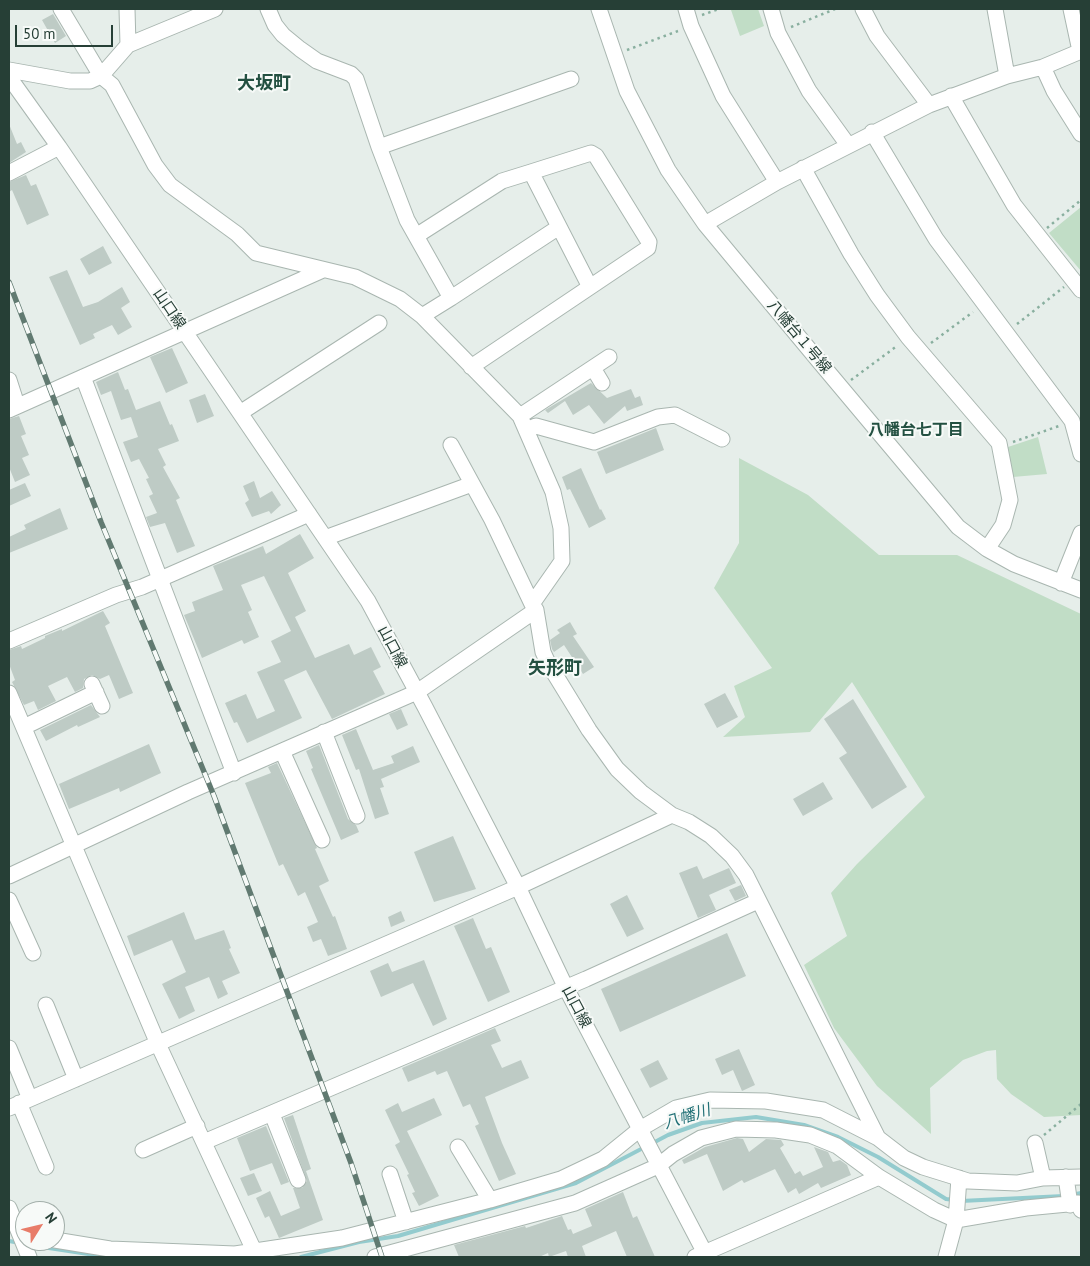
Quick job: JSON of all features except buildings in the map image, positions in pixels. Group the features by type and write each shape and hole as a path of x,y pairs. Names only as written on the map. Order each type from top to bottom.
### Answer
{"street":[{"path":"9,876 188,792 416,692 534,607 562,561 563,549 562,528 553,492 523,423 471,366 422,316 400,299 355,277 256,253 237,234 170,184 155,165 112,85 102,76 61,9"},
{"path":"127,9 128,45"},
{"path":"9,70 70,81 90,80 102,76 128,45 215,9"},
{"path":"268,9 279,30 300,49 317,61 351,74 356,79 379,147 407,220 451,298"},
{"name":"八幡台１号線","path":"599,9 614,55 643,125 668,170 705,224 958,527 987,549 1014,564 1081,590"},
{"path":"771,9 778,33 809,90 848,145"},
{"path":"863,9 877,36 929,105"},
{"path":"995,9 1007,76"},
{"path":"705,224 803,168 929,105 1007,76 1043,67 1081,51 1071,9"},
{"path":"689,18 723,96 777,182"},
{"path":"1043,67 1054,91 1081,134"},
{"name":"山口線","path":"9,77 59,147 368,600 518,887 566,988 642,1132 702,1256"},
{"path":"379,147 571,79"},
{"path":"951,96 1014,205 1077,285"},
{"path":"872,132 936,239 1072,421 1081,454"},
{"path":"9,173 59,147"},
{"path":"416,236 502,181 591,153 596,156 649,242 648,248 471,366"},
{"path":"803,168 851,254 908,337 1000,447 1010,500 1003,525 987,549"},
{"path":"531,172 590,287"},
{"path":"422,316 559,227"},
{"path":"9,380 13,408 323,270"},
{"path":"240,413 378,323"},
{"path":"523,423 609,357"},
{"path":"593,368 602,383"},
{"path":"82,377 234,773"},
{"path":"523,423 594,442 658,417 675,415 722,439"},
{"path":"451,445 534,607 543,652 589,730 617,768 641,792 672,815 689,822 711,836 732,856 746,875 878,1138"},
{"path":"325,538 472,484"},
{"path":"9,641 160,579 308,514"},
{"path":"1061,582 1081,533"},
{"path":"9,694 158,1044 256,1255"},
{"path":"24,727 97,694"},
{"path":"324,732 356,807"},
{"path":"282,751 322,831"},
{"path":"19,1103 518,887 672,815"},
{"path":"9,900 33,953"},
{"path":"204,1142 566,988 758,901"},
{"path":"46,1005 76,1079"},
{"path":"9,1048 19,1103 46,1167"},
{"path":"65,1242 110,1249 256,1255 342,1238 490,1200 561,1179 603,1158 676,1108 710,1100 766,1101 823,1110 878,1138 904,1158 959,1184 968,1181 1017,1183 1043,1178 1071,1179 1073,1206 956,1214 934,1210 879,1177 837,1146 810,1135 776,1130 736,1129 701,1138 575,1203 422,1251 375,1257"},
{"path":"272,1114 298,1180"},
{"path":"143,1150 197,1126"},
{"path":"1035,1143 1043,1178"},
{"path":"458,1147 490,1200"},
{"path":"390,1174 406,1222"},
{"path":"702,1256 879,1177"},
{"path":"946,1257 956,1214 959,1184"},
{"path":"9,1208 15,1221"}],"path":[{"path":"614,55 689,18 720,9"},
{"path":"778,33 835,9"},
{"path":"1037,236 1081,200"},
{"path":"1006,333 1077,285"},
{"path":"920,351 984,304"},
{"path":"841,387 908,337"},
{"path":"1000,447 1072,421"},
{"path":"1035,1143 1081,1104"}],"green space":[{"path":"758,9 764,26 740,36 731,10"},
{"path":"1081,207 1081,271 1049,233"},
{"path":"1038,437 1047,474 1013,477 1005,448"},
{"path":"739,458 808,495 879,555 957,555 1081,614 1081,1115 1044,1117 1011,1094 997,1079 996,1050 987,1051 963,1060 930,1088 931,1134 877,1086 834,1028 804,965 847,936 831,893 857,864 925,797 852,682 810,732 723,737 745,717 734,686 772,668 714,588 739,543"}],"waterway":[{"name":"八幡川","path":"651,1144 668,1135 702,1123 756,1117 804,1125 838,1137 878,1157 946,1199 954,1200"},
{"name":"八幡川","path":"301,1257 359,1242 398,1236 576,1183 645,1147"},
{"name":"八幡川","path":"1071,1195 1081,1193"},
{"name":"八幡川","path":"961,1201 1064,1196"},
{"name":"八幡川","path":"9,1241 15,1242"},
{"name":"八幡川","path":"65,1250 108,1257"}],"railway":[{"path":"9,282 101,522 214,796 351,1163 382,1257"}],"district":[{"name":"大坂町","path":"264,84"},
{"name":"八幡台七丁目","path":"916,430"},
{"name":"矢形町","path":"555,669"}]}
